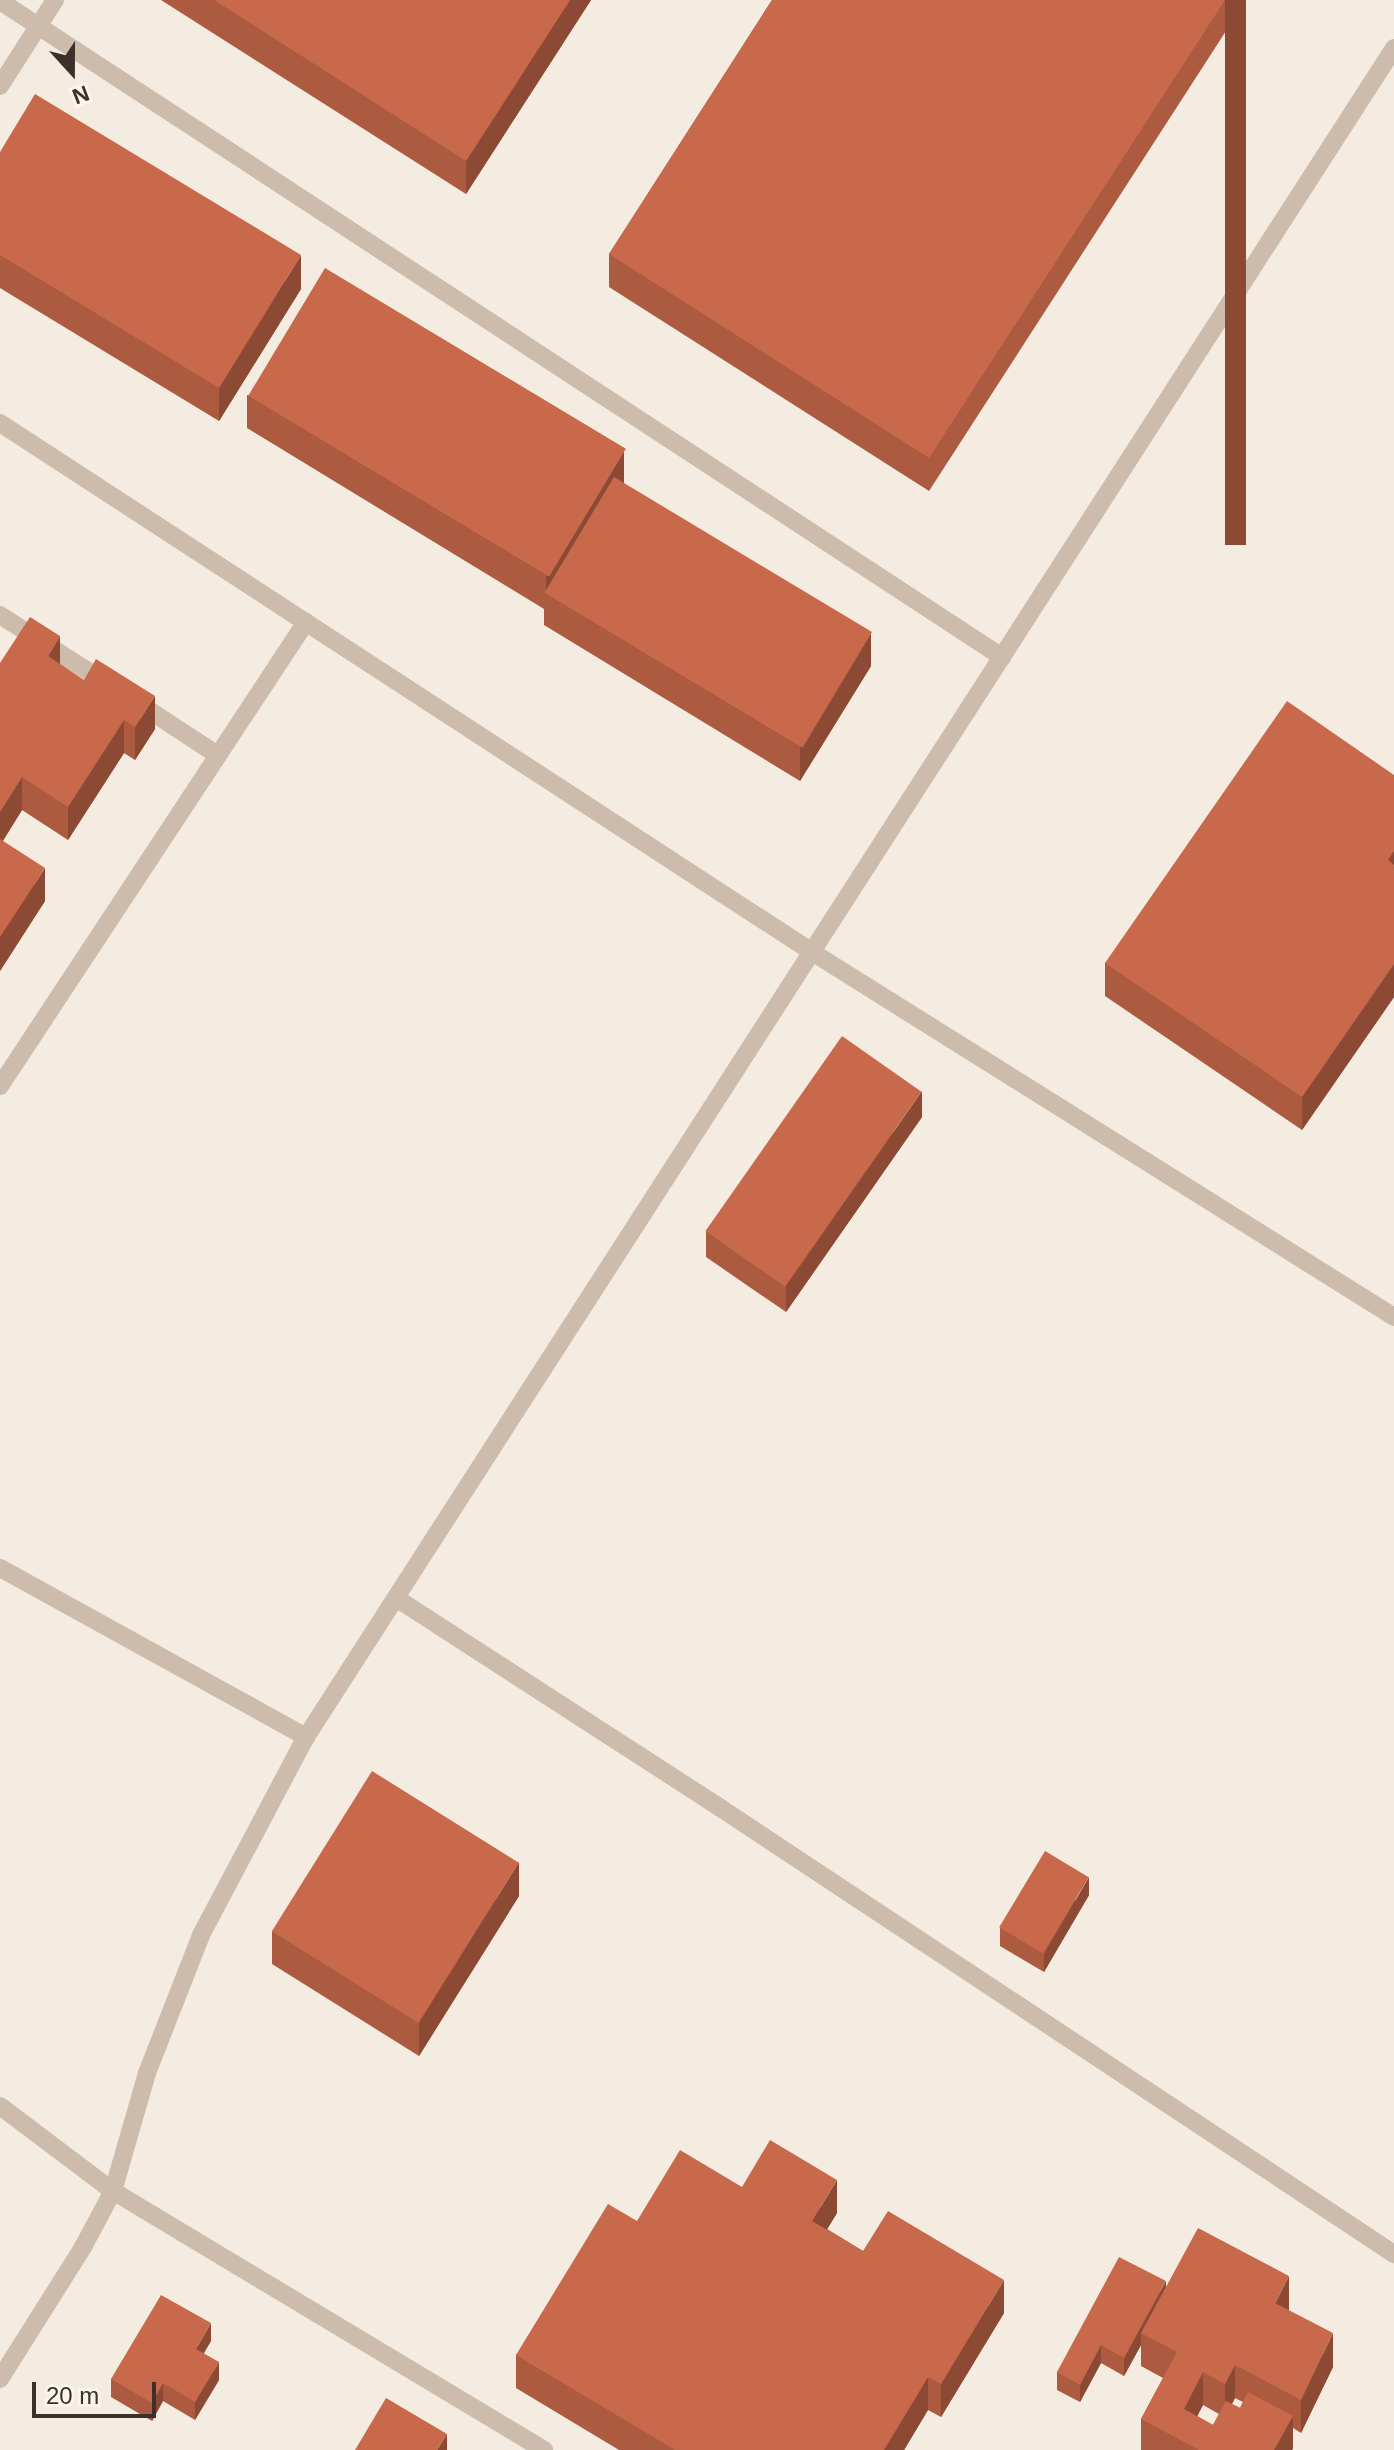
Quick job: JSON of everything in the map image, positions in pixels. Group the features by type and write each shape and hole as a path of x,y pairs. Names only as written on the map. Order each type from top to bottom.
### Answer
{"lane":[{"path":"0,86 55,0"},
{"path":"0,1 1002,657"},
{"path":"0,2379 83,2247 113,2191 147,2073 180,1984 201,1935 306,1737 1394,48"},
{"path":"0,423 812,952 1394,1317"},
{"path":"0,615 216,754"},
{"path":"0,1086 216,754 306,622"},
{"path":"0,1568 306,1737"},
{"path":"396,1598 719,1807 1394,2254"},
{"path":"0,2106 113,2191 544,2450"}],"building":[{"path":"214,0 570,0 466,161"},
{"path":"772,0 1225,0 929,458 609,254"},
{"path":"35,94 301,255 219,388 0,255 0,152"},
{"path":"325,268 626,449 549,576 248,396"},
{"path":"614,477 872,632 802,748 544,593"},
{"path":"30,617 60,636 48,656 84,680 96,659 155,696 135,727 124,720 68,807 22,777 0,812 0,663"},
{"path":"1287,701 1394,775 1394,851 1388,860 1394,865 1394,964 1302,1097 1105,963"},
{"path":"0,839 45,868 0,937"},
{"path":"842,1036 921,1092 785,1287 705,1231"},
{"path":"372,1771 519,1863 419,2023 272,1931"},
{"path":"1045,1851 1089,1877 1043,1954 999,1927"},
{"path":"770,2140 837,2180 812,2221 863,2251 888,2211 1004,2280 941,2384 928,2377 884,2450 675,2450 516,2355 608,2204 637,2221 680,2150 742,2187"},
{"path":"1198,2228 1289,2276 1275,2303 1333,2333 1301,2400 1235,2365 1225,2384 1203,2372 1184,2409 1213,2425 1226,2401 1240,2408 1248,2392 1293,2416 1274,2450 1199,2450 1141,2419 1177,2352 1141,2333"},
{"path":"1119,2257 1166,2281 1124,2358 1101,2345 1080,2385 1057,2372"},
{"path":"161,2295 211,2323 196,2349 219,2362 195,2402 163,2383 152,2403 111,2379"},
{"path":"386,2398 447,2434 437,2450 355,2450"}]}
